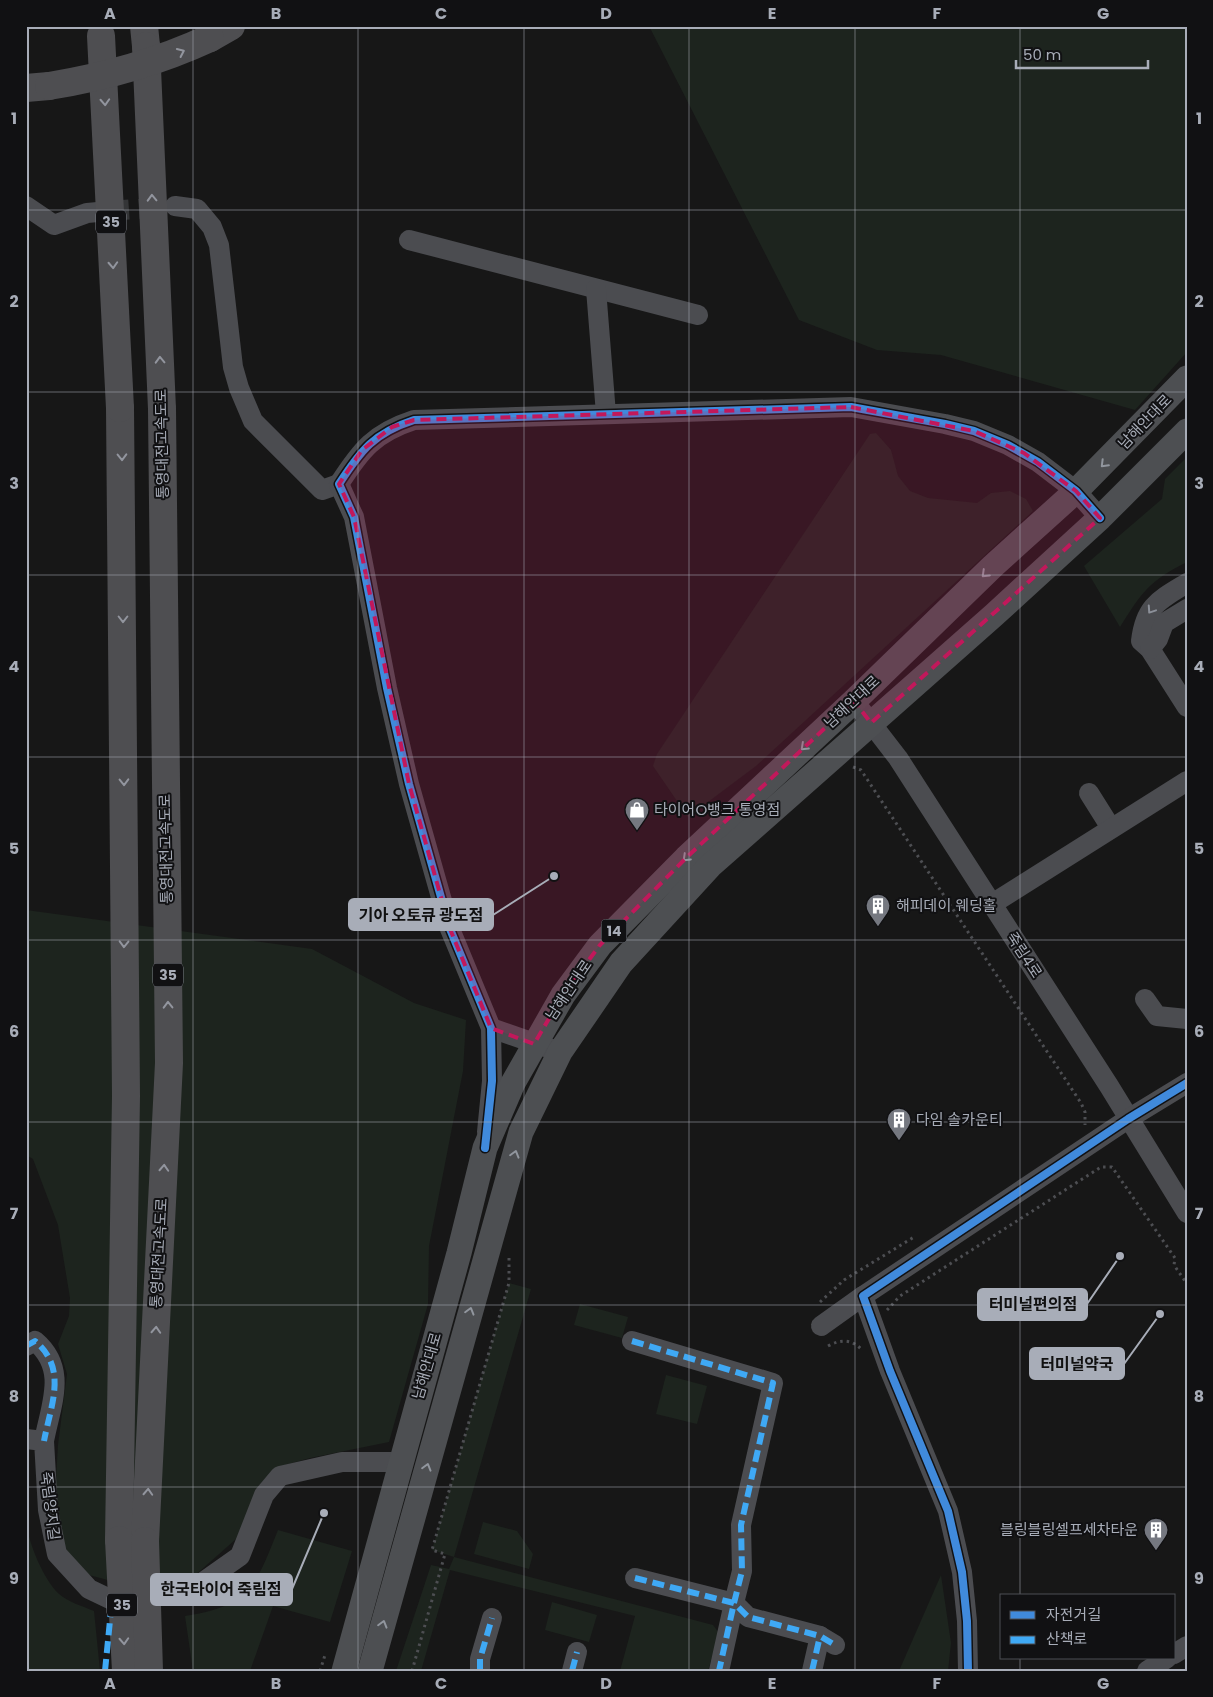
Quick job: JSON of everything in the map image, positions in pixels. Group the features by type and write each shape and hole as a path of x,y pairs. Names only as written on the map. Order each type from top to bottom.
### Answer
{"highway":[{"name":"통영대전고속도로","path":"101,31 120,408 132,1540 149,1671"},
{"path":"38,87 90,79 171,56 221,32"},
{"name":"통영대전고속도로","path":"126,1671 132,1540 169,1064 162,409 145,36"}],"main road":[{"name":"남해안대로","path":"344,1671 459,1253 485,1148 513,1082 563,995 600,945 686,858 854,701 993,566 1076,491 1187,378"},
{"name":"남해안대로","path":"370,1671 521,1132 560,1052 621,964 710,866 1100,518 1187,431"}],"street":[{"path":"26,206 54,226 87,213 109,211"},
{"path":"175,206 197,209 212,227 219,245 233,367 239,388 253,421 322,490 339,484 362,450 392,427 414,420 851,407 919,418 974,431 1024,453 1076,491 1100,518"},
{"path":"409,240 698,315"},
{"path":"596,289 606,414"},
{"path":"339,484 354,517 387,688 409,784 450,929 491,1028 492,1081 485,1148"},
{"path":"1187,583 1153,605 1147,615 1141,641 1150,649 1187,707"},
{"path":"1150,649 1158,639 1164,623 1187,609"},
{"name":"죽림4로","path":"854,701 898,758 1187,1213"},
{"path":"992,904 1187,781"},
{"path":"1089,792 1111,828"},
{"path":"1145,999 1157,1016 1187,1019"},
{"path":"491,1028 560,1052"},
{"path":"821,1326 1128,1119 1187,1083"},
{"path":"864,1296 890,1371 948,1511 962,1572 967,1621 968,1671"},
{"name":"죽림양지길","path":"26,1346 35,1341 46,1351 56,1376 35,1440 57,1554 89,1589 112,1600 189,1592 240,1556 264,1495 280,1476 342,1462 400,1462"},
{"path":"632,1341 773,1383 741,1525 742,1571 719,1671"},
{"path":"635,1578 734,1603 748,1617 828,1641 812,1671"},
{"path":"480,1671 480,1659 492,1618"},
{"path":"1176,1653 1187,1646"},
{"path":"1147,1671 1164,1660"}],"path":[{"path":"851,767 861,770 1081,1103 1086,1123 1083,1128"},
{"path":"885,1313 900,1296 1101,1167 1112,1167 1175,1258 1174,1265 1187,1284"},
{"path":"814,1307 844,1280 917,1236"},
{"path":"412,1671 445,1554 432,1550 509,1282 510,1247"},
{"path":"828,1346 839,1340 853,1342 861,1348 864,1356"}],"highlighted area":[{"path":"851,407 974,431 1024,453 1076,491 1100,518 871,723 854,701 686,858 600,945 563,995 534,1044 491,1028 450,929 409,784 354,517 339,484 362,450 392,427 414,420"}],"shaded area":[{"path":"649,26 1187,26 1187,352 1135,410 941,355 877,350 799,320"},
{"path":"876,433 891,450 898,476 910,491 928,498 977,503 991,493 1010,491 1026,499 1033,511 756,766 688,817 653,766 657,754 870,434"},
{"path":"1187,457 1187,562 1164,575 1148,588 1120,627 1084,566 1162,499 1165,479"},
{"path":"26,910 312,949 414,1003 466,1020 463,1071 429,1246 428,1304 389,1442 310,1458 278,1467 261,1483 236,1539 192,1578 171,1587 130,1586 89,1575 62,1546 55,1496 58,1445 67,1374 58,1344 69,1316 70,1298 58,1225 33,1159 26,1155"},
{"path":"509,1283 531,1289 454,1557 432,1550"},
{"path":"580,1304 628,1317 622,1338 574,1325"},
{"path":"666,1375 707,1386 697,1424 656,1414"},
{"path":"26,1519 29,1537 47,1579 59,1594 75,1604 94,1611 100,1671 26,1671"},
{"path":"483,1522 517,1531 533,1554 529,1569 474,1554"},
{"path":"278,1530 352,1551 330,1622 273,1606 250,1671 193,1671 185,1616 207,1612 224,1606 247,1591 256,1580"},
{"path":"454,1557 713,1625 719,1633 708,1671 620,1671 635,1616 450,1570 421,1671 396,1671 431,1565 449,1569"},
{"path":"941,1575 951,1643 948,1671 899,1671"},
{"path":"552,1602 597,1615 589,1642 545,1630"}],"tunnel":[{"path":"109,211 166,207"}],"marked path":[{"path":"26,1346 35,1341 45,1352 51,1363 54,1375 53,1400 44,1441"},
{"path":"632,1341 773,1383 741,1525 742,1571 734,1603 748,1617 820,1636 835,1645"},
{"path":"635,1578 734,1603 719,1671"},
{"path":"105,1671 112,1600"},
{"path":"480,1671 480,1659 492,1618"},
{"path":"812,1671 820,1636"},
{"path":"572,1671 577,1652"}],"cycle path":[{"path":"485,1148 492,1081 491,1028 450,929 409,784 387,688 354,517 339,484 362,452 378,437 414,420 851,407 974,431 1008,445 1038,462 1076,491 1100,518"},
{"path":"968,1671 967,1621 962,1572 948,1511 890,1371 863,1296 1128,1119 1187,1083"}],"place":[{"name":"타이어O뱅크 통영점","path":"637,831"},
{"name":"기아 오토큐 광도점","path":"554,876"},
{"name":"해피데이 웨딩홀","path":"878,927"},
{"name":"다임 솔카운티","path":"899,1141"},
{"name":"터미널편의점","path":"1120,1256"},
{"name":"터미널약국","path":"1160,1314"},
{"name":"한국타이어 죽림점","path":"324,1513"},
{"name":"블링블링셀프세차타운","path":"1156,1551"}]}
